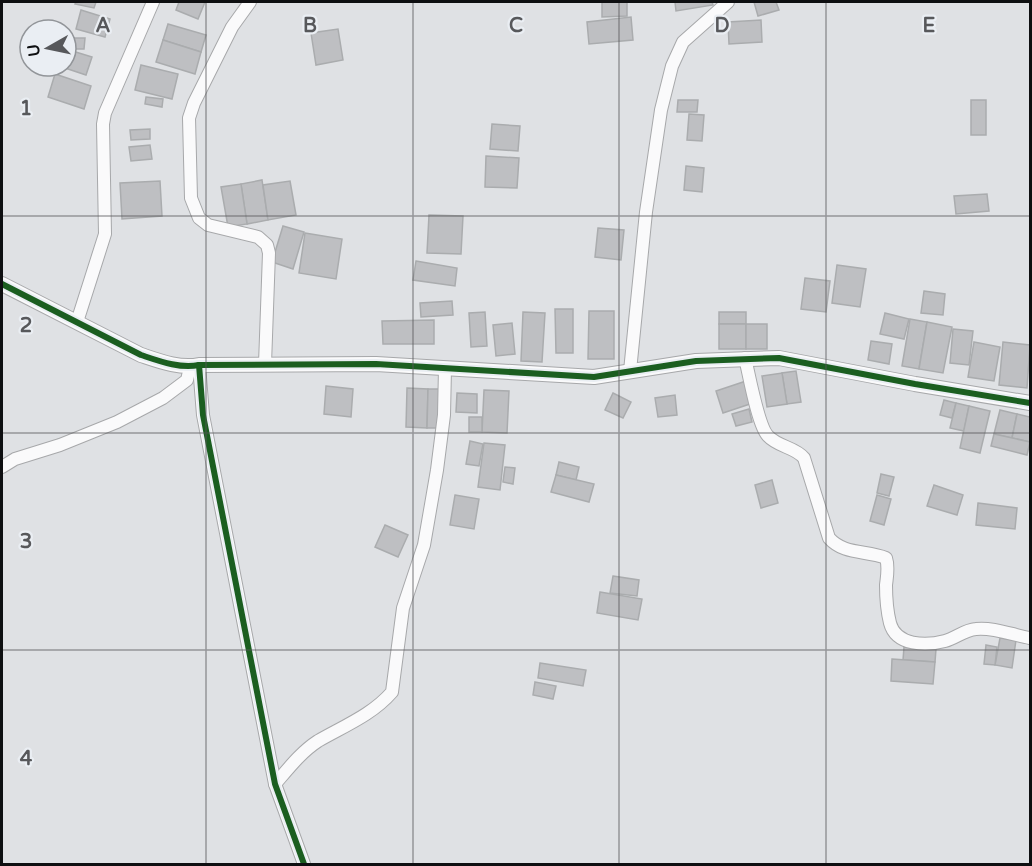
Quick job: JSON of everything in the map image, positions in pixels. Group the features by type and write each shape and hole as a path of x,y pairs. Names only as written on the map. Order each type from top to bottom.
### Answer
{"street":[{"path":"77,322 105,234 103,124 105,113 153,2"},
{"path":"250,2 232,27 194,103 189,118 191,198 199,218 208,225 258,237 267,245 269,253 265,364"},
{"path":"630,371 646,212 661,110 672,66 683,42 728,2"},
{"path":"2,284 141,355 161,362 194,366 376,364 594,377 696,361 745,357 779,358 1030,403"},
{"path":"745,357 765,433 780,446 799,452 804,458 829,538 835,545 844,549 883,556 887,560 886,588 890,624 895,634 909,642 946,641 964,631 976,629 1030,639"},
{"path":"2,467 15,459 60,445 117,422 163,398 187,380 194,366"},
{"path":"194,366 275,784 304,864"},
{"path":"275,784 303,753 317,742 358,720 392,692 403,608 424,545 437,470 444,415 445,368"}],"building":[{"path":"76,2 96,2 94,8 75,4"},
{"path":"179,2 205,2 198,19 176,10"},
{"path":"602,2 627,2 627,16 602,17"},
{"path":"675,2 712,2 713,5 676,11"},
{"path":"754,2 776,2 779,10 758,16"},
{"path":"81,10 110,19 105,37 78,30"},
{"path":"631,17 633,40 589,44 587,22"},
{"path":"761,20 762,42 729,44 728,22"},
{"path":"168,24 206,35 201,52 163,40"},
{"path":"338,29 343,60 316,65 311,33"},
{"path":"78,38 85,38 84,49 78,49"},
{"path":"163,40 201,52 195,74 156,62"},
{"path":"78,53 92,57 86,75 78,72"},
{"path":"141,65 178,74 172,99 135,90"},
{"path":"54,78 67,78 91,86 84,109 48,97"},
{"path":"146,97 163,99 162,107 145,104"},
{"path":"678,100 698,100 697,112 677,112"},
{"path":"971,100 986,100 986,135 971,135"},
{"path":"689,114 704,115 702,141 687,140"},
{"path":"492,124 520,126 518,151 490,149"},
{"path":"150,129 150,139 131,140 130,130"},
{"path":"150,145 152,159 131,161 129,147"},
{"path":"486,156 519,158 517,188 485,187"},
{"path":"686,166 704,168 702,192 684,190"},
{"path":"262,180 268,220 247,224 241,184"},
{"path":"160,181 162,216 122,219 120,183"},
{"path":"290,181 296,215 268,220 263,185"},
{"path":"241,184 247,224 228,227 221,187"},
{"path":"987,194 989,211 956,214 954,196"},
{"path":"429,215 463,216 461,254 427,253"},
{"path":"283,226 304,232 293,269 272,262"},
{"path":"598,228 624,230 621,260 595,257"},
{"path":"305,233 342,239 336,279 299,273"},
{"path":"416,261 457,268 455,286 413,280"},
{"path":"837,265 866,269 860,307 832,303"},
{"path":"805,278 830,281 826,312 801,309"},
{"path":"924,291 945,294 943,315 921,313"},
{"path":"452,301 453,315 421,317 420,303"},
{"path":"555,309 573,309 573,353 556,353"},
{"path":"589,311 614,311 614,359 588,359"},
{"path":"485,312 487,346 471,347 469,313"},
{"path":"523,312 545,313 542,362 521,361"},
{"path":"719,312 746,312 746,324 719,324"},
{"path":"885,313 909,319 904,339 880,334"},
{"path":"910,319 927,322 919,369 902,366"},
{"path":"434,320 434,344 383,344 382,321"},
{"path":"927,322 952,327 943,373 919,369"},
{"path":"512,323 515,354 496,356 493,325"},
{"path":"719,324 746,324 746,349 719,349"},
{"path":"746,324 767,324 767,349 746,349"},
{"path":"953,329 973,331 969,365 950,363"},
{"path":"871,341 892,344 889,364 868,360"},
{"path":"974,342 1000,347 994,381 968,377"},
{"path":"1003,342 1030,345 1027,388 999,385"},
{"path":"796,371 801,402 787,404 782,373"},
{"path":"782,373 787,404 767,407 762,376"},
{"path":"746,381 753,403 723,413 716,391"},
{"path":"326,386 353,389 351,417 324,414"},
{"path":"407,388 428,389 427,428 406,427"},
{"path":"428,389 440,389 439,428 427,428"},
{"path":"484,390 509,391 507,433 482,432"},
{"path":"457,393 477,394 477,413 456,412"},
{"path":"613,393 631,402 623,418 605,410"},
{"path":"675,395 677,415 658,417 655,398"},
{"path":"944,400 956,403 952,418 940,415"},
{"path":"956,403 969,406 964,431 950,428"},
{"path":"969,406 990,411 980,453 960,448"},
{"path":"749,409 752,422 736,426 732,414"},
{"path":"1000,410 1017,414 1012,438 994,434"},
{"path":"1017,414 1030,417 1030,442 1012,438"},
{"path":"469,417 482,417 482,432 469,432"},
{"path":"994,434 1030,442 1027,455 991,446"},
{"path":"470,441 483,444 479,466 466,464"},
{"path":"484,443 505,445 500,490 478,487"},
{"path":"559,462 579,467 576,480 556,475"},
{"path":"505,467 515,468 513,484 503,482"},
{"path":"881,474 894,477 889,496 877,493"},
{"path":"556,475 594,484 589,502 551,492"},
{"path":"772,480 778,503 761,508 755,485"},
{"path":"934,485 963,495 957,515 927,506"},
{"path":"455,495 479,499 474,529 450,525"},
{"path":"877,495 891,499 884,525 870,521"},
{"path":"978,503 1017,508 1015,529 976,525"},
{"path":"385,525 408,535 398,557 375,547"},
{"path":"613,576 639,580 637,596 610,593"},
{"path":"600,592 642,599 638,620 597,613"},
{"path":"1000,638 1016,640 1012,668 995,665"},
{"path":"986,645 997,647 995,665 984,664"},
{"path":"904,647 936,649 935,662 903,660"},
{"path":"892,659 935,662 933,684 891,681"},
{"path":"540,663 586,670 583,686 538,678"},
{"path":"535,682 556,686 553,699 533,695"}],"cycle path":[{"path":"2,284 141,355 177,365 376,364 594,377 696,361 779,358 1030,403"},
{"path":"199,365 203,415 275,784 304,864"}]}
